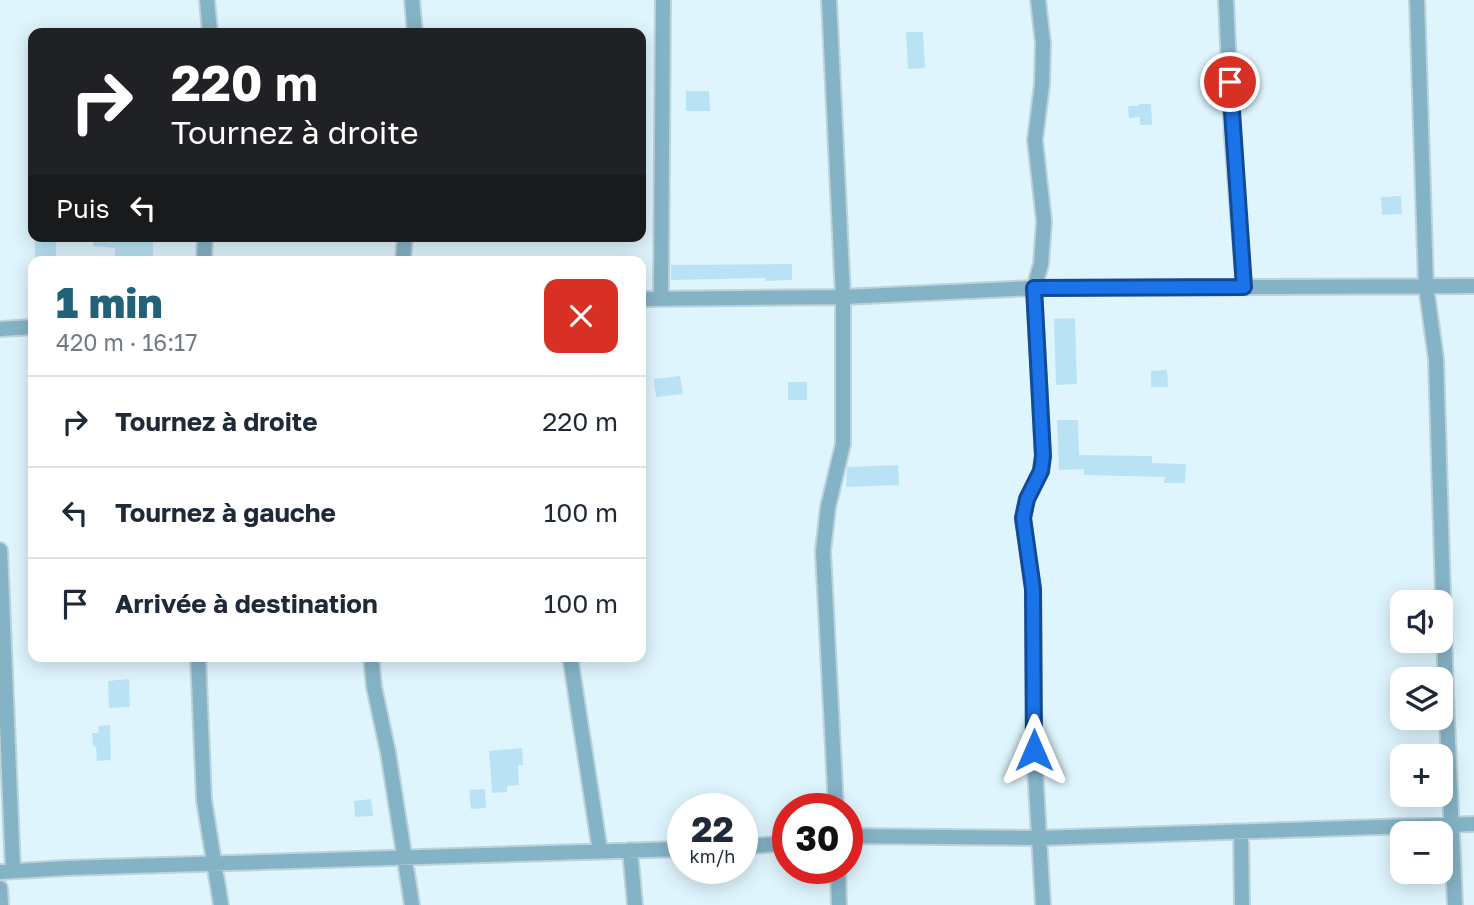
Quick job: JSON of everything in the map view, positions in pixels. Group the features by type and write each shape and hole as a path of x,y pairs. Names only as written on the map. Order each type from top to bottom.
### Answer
{"street":[{"path":"207,0 210,28"},
{"path":"412,0 415,28"},
{"path":"662,299 663,0"},
{"path":"829,0 843,297 843,444 828,507 823,551 835,793"},
{"path":"1038,0 1043,43 1035,140 1039,188 1044,209 1041,264 1034,288 1043,456 1041,471 1027,499 1023,518 1033,589 1034,750 1043,905"},
{"path":"1226,0 1232,136 1244,287"},
{"path":"1417,0 1426,286 1436,359 1451,821"},
{"path":"646,299 843,297 1034,288 1474,286"},
{"path":"0,329 28,327"},
{"path":"0,550 6,871 667,849"},
{"path":"198,662 204,800 221,905"},
{"path":"372,662 412,905"},
{"path":"571,662 600,852"},
{"path":"1453,824 1474,824"},
{"path":"863,836 1040,838 1390,826"},
{"path":"1241,832 1242,905"},
{"path":"630,850 635,905"},
{"path":"1453,864 1455,905"},
{"path":"838,884 839,905"},
{"path":"0,888 2,905"}],"building":[{"path":"906,32 923,32 925,68 908,69"},
{"path":"686,91 709,91 710,111 686,111"},
{"path":"1151,104 1152,125 1140,125 1140,117 1129,118 1128,106"},
{"path":"1401,196 1402,214 1382,215 1381,197"},
{"path":"35,242 56,242 56,256 35,256"},
{"path":"93,242 153,242 153,256 115,256 115,248 93,246"},
{"path":"792,264 792,280 671,280 671,265"},
{"path":"1075,318 1077,384 1056,385 1054,319"},
{"path":"1167,370 1168,387 1151,387 1151,371"},
{"path":"680,376 683,394 656,397 654,379"},
{"path":"788,382 807,382 807,400 788,400"},
{"path":"1057,420 1078,420 1079,455 1152,456 1152,463 1186,464 1185,483 1164,483 1165,477 1084,475 1084,469 1059,470"},
{"path":"898,465 899,485 846,487 847,467"},
{"path":"129,679 130,707 109,708 108,681"},
{"path":"110,725 111,760 97,761 92,733 99,733 98,726"},
{"path":"522,748 523,765 518,765 519,785 507,786 507,792 492,793 489,751"},
{"path":"485,789 486,808 471,809 469,790"},
{"path":"371,799 373,816 355,817 354,801"}],"route":[{"path":"1034,750 1033,589 1023,518 1027,499 1041,471 1043,456 1034,288 1244,287 1230,82"}]}
